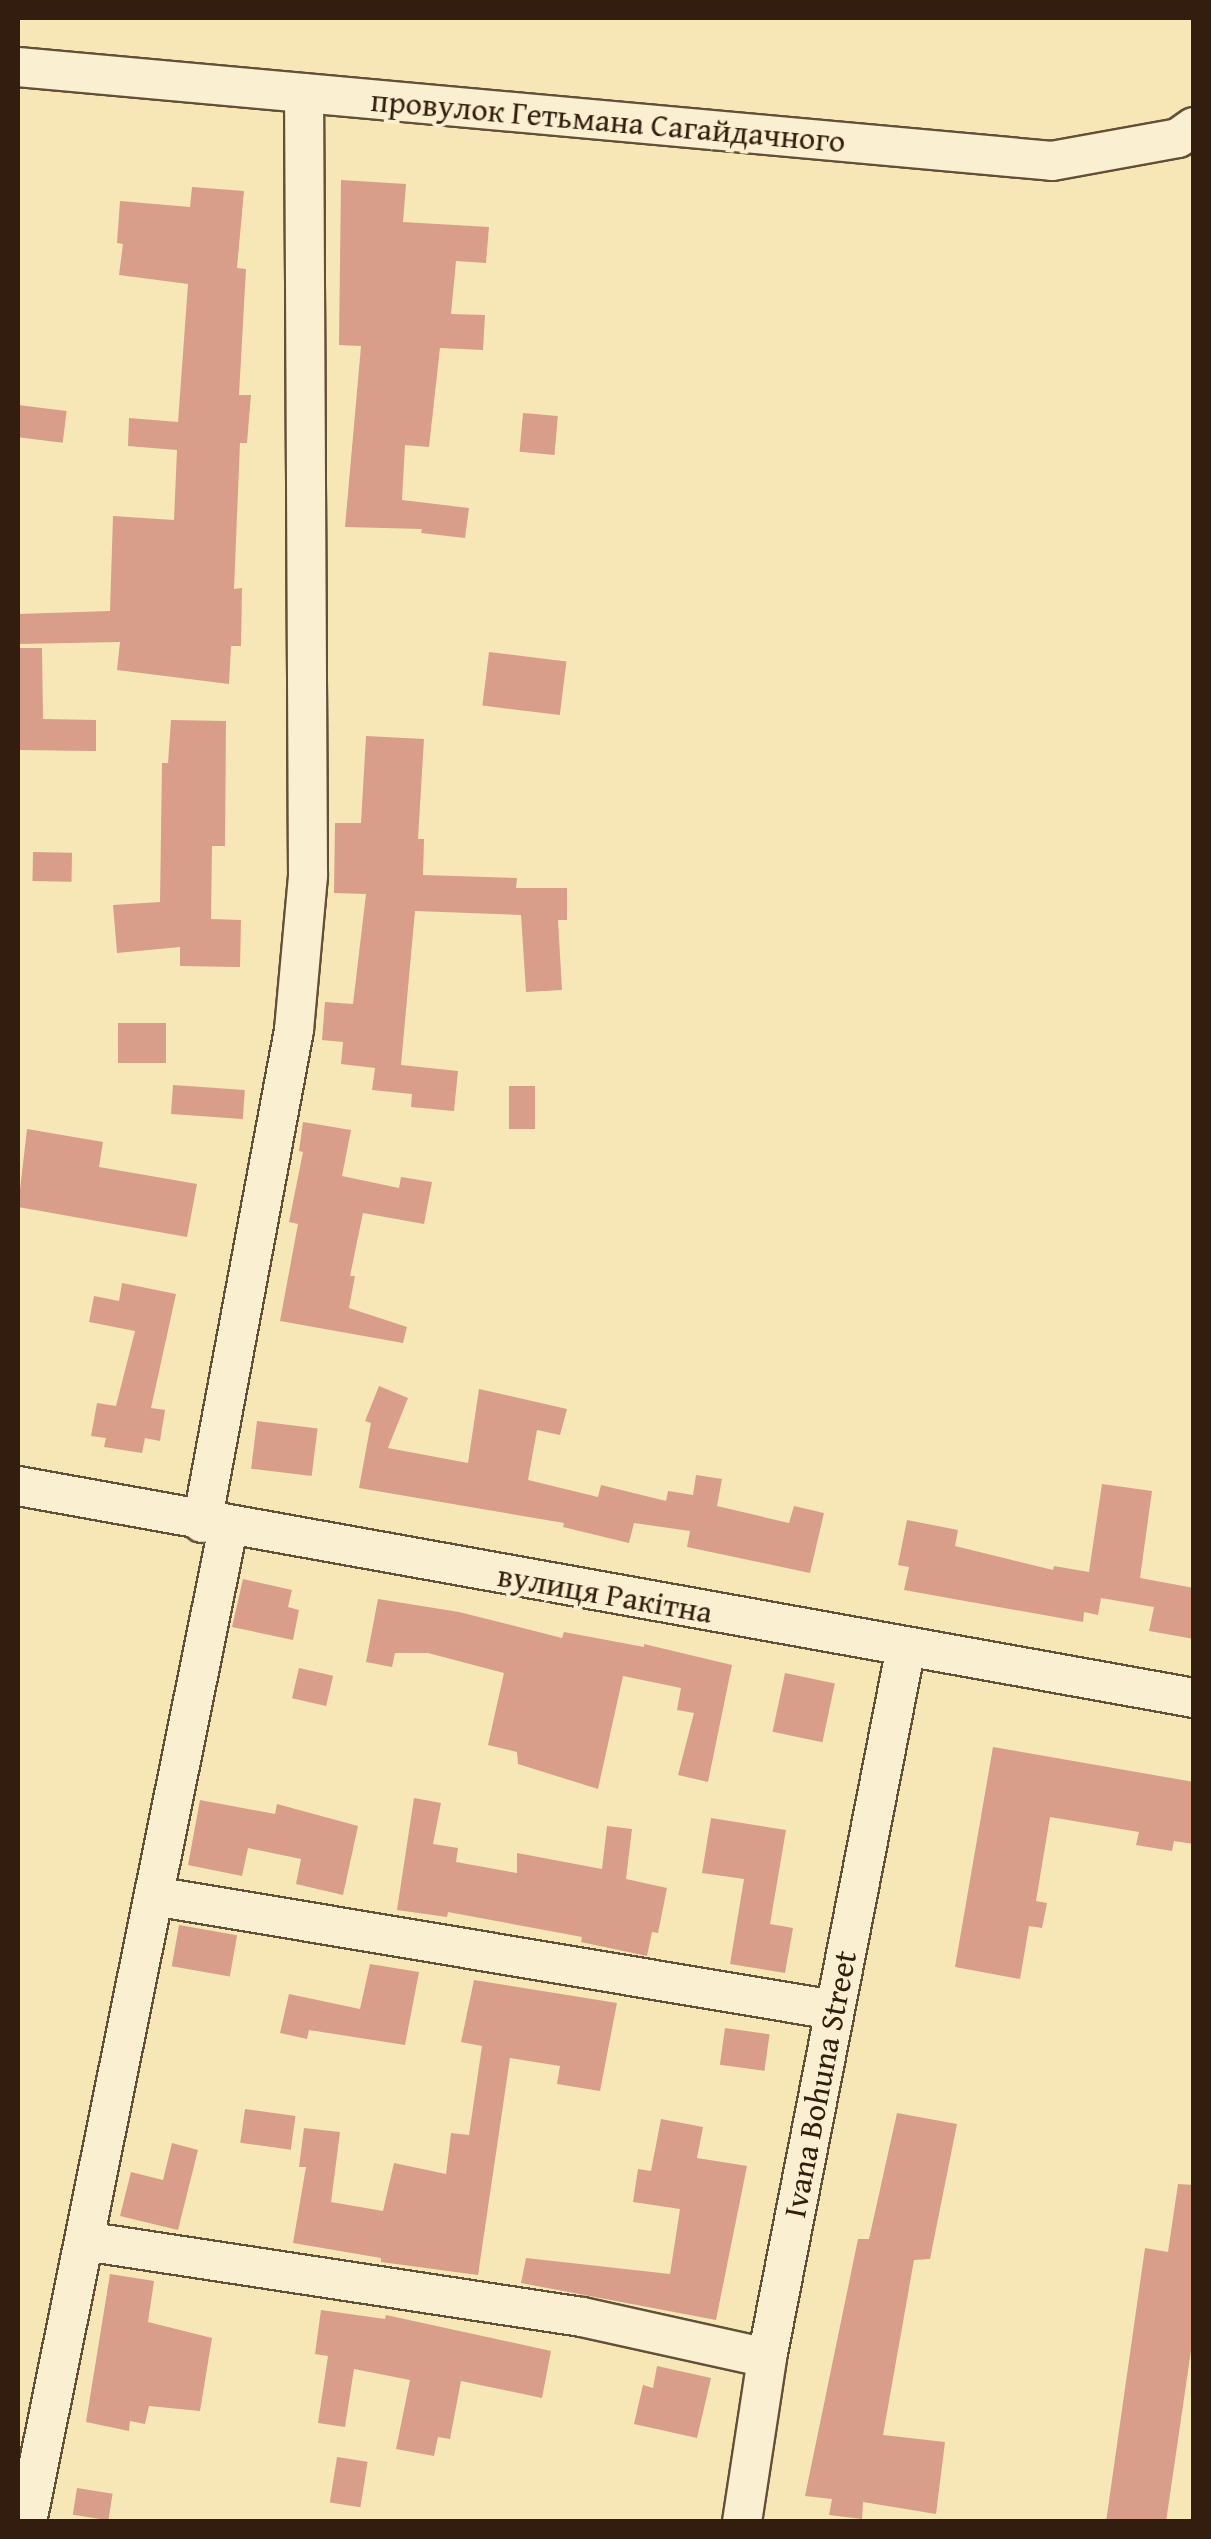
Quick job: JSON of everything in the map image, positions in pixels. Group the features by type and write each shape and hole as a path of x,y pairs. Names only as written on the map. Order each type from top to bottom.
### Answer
{"street":[{"name":"провулок Гетьмана Сагайдачного","path":"18,66 1052,162 1188,138"},
{"path":"28,2522 154,1896 294,1030 308,875 304,93"},
{"name":"вулиця Ракітна","path":"18,1486 215,1525 1194,1698"},
{"name":"Ivana Bohuna Street","path":"742,2522 767,2358 906,1647"},
{"path":"154,1896 834,2010"},
{"path":"84,2240 582,2317 767,2358"}],"building":[{"path":"341,180 406,184 403,222 489,227 486,263 456,261 451,314 485,315 483,350 440,348 429,447 405,445 402,500 469,508 465,538 421,533 422,529 345,527 361,346 339,345"},
{"path":"192,187 244,191 237,268 246,269 239,395 251,395 247,443 240,443 234,589 242,588 241,646 231,646 229,684 117,670 120,642 18,644 18,614 110,611 113,516 174,520 177,450 128,446 129,418 178,422 188,284 119,275 123,244 117,243 120,201 190,207"},
{"path":"18,405 67,411 63,443 18,437"},
{"path":"523,413 558,416 554,455 520,452"},
{"path":"18,648 42,648 43,719 96,720 96,751 18,750"},
{"path":"489,652 566,662 560,715 482,706"},
{"path":"171,720 226,721 225,846 212,846 211,919 241,920 240,967 180,966 180,947 117,953 113,905 160,902 162,763 168,763"},
{"path":"366,736 424,739 418,839 424,839 423,875 517,878 516,888 567,888 567,920 558,920 562,990 526,992 521,915 415,911 401,1065 458,1071 454,1111 411,1107 412,1094 372,1090 375,1068 341,1064 343,1042 322,1040 325,1002 353,1004 366,894 334,893 335,823 361,823"},
{"path":"33,852 72,853 71,882 32,881"},
{"path":"118,1023 166,1023 166,1063 118,1063"},
{"path":"173,1085 245,1090 243,1119 171,1114"},
{"path":"509,1086 535,1086 535,1129 509,1129"},
{"path":"303,1122 351,1130 342,1176 399,1188 401,1177 432,1182 424,1224 363,1213 350,1276 355,1276 349,1308 407,1327 403,1343 280,1321 298,1224 289,1222 303,1152 299,1151"},
{"path":"27,1129 103,1142 99,1167 197,1184 187,1237 18,1207"},
{"path":"122,1283 176,1294 151,1408 165,1410 160,1441 145,1438 142,1453 104,1447 106,1438 91,1436 97,1403 116,1406 135,1331 89,1322 94,1296 119,1301"},
{"path":"379,1386 408,1398 388,1448 468,1463 479,1389 567,1409 560,1435 537,1430 528,1480 598,1497 601,1485 666,1501 668,1491 693,1495 696,1475 722,1479 717,1506 789,1523 794,1506 824,1513 810,1573 687,1547 690,1531 634,1523 629,1543 563,1527 564,1523 359,1488 371,1423 365,1421"},
{"path":"257,1421 318,1428 312,1476 251,1469"},
{"path":"1102,1484 1152,1491 1140,1578 1194,1588 1194,1639 1149,1631 1154,1607 1101,1598 1098,1615 1084,1612 1083,1622 904,1590 909,1567 898,1565 907,1520 958,1530 955,1546 1053,1570 1054,1566 1089,1572"},
{"path":"243,1579 292,1590 288,1607 299,1610 293,1640 232,1627"},
{"path":"378,1599 459,1612 562,1638 564,1632 644,1644 732,1665 708,1782 678,1775 694,1713 677,1710 681,1688 623,1676 598,1789 518,1764 517,1752 488,1745 504,1673 428,1653 395,1653 392,1667 366,1662"},
{"path":"299,1668 333,1676 326,1706 292,1698"},
{"path":"785,1673 835,1684 822,1742 773,1732"},
{"path":"993,1747 1194,1782 1194,1844 1174,1841 1172,1851 1136,1845 1139,1832 1050,1817 1036,1901 1047,1903 1042,1928 1029,1926 1020,1979 955,1967"},
{"path":"414,1798 441,1803 433,1844 458,1848 456,1862 517,1873 517,1853 602,1869 607,1826 632,1829 626,1879 667,1888 658,1933 652,1932 647,1956 581,1942 582,1937 448,1912 447,1917 397,1910"},
{"path":"200,1800 275,1814 277,1804 358,1826 343,1895 296,1884 301,1859 248,1848 242,1876 188,1865"},
{"path":"711,1818 786,1830 770,1924 793,1928 785,1973 730,1964 744,1879 702,1873"},
{"path":"179,1925 237,1935 230,1977 172,1966"},
{"path":"370,1964 419,1972 405,2045 309,2030 307,2039 280,2033 289,1994 360,2009"},
{"path":"474,1980 617,2003 600,2091 557,2084 560,2066 510,2058 478,2275 381,2262 381,2258 293,2243 306,2167 299,2167 304,2128 340,2132 331,2202 383,2211 394,2163 446,2174 451,2133 469,2135 482,2046 461,2042"},
{"path":"725,2028 770,2034 764,2071 720,2065"},
{"path":"245,2109 296,2116 291,2150 240,2143"},
{"path":"897,2113 957,2124 930,2259 914,2260 883,2435 945,2442 936,2514 863,2502 862,2519 829,2515 832,2499 805,2496 858,2239 869,2239"},
{"path":"661,2119 703,2127 697,2158 747,2166 716,2320 521,2283 526,2258 670,2274 680,2209 633,2202 638,2169 651,2171"},
{"path":"172,2143 198,2150 178,2230 120,2216 131,2172 163,2180"},
{"path":"1178,2184 1194,2185 1194,2330 1166,2522 1106,2522 1145,2248 1168,2252"},
{"path":"110,2274 154,2281 148,2322 212,2338 200,2411 149,2406 145,2424 130,2421 129,2431 86,2422"},
{"path":"321,2310 385,2319 386,2315 551,2351 542,2398 461,2381 450,2439 438,2437 434,2456 396,2449 410,2380 354,2369 345,2427 318,2423 328,2356 315,2354"},
{"path":"657,2366 711,2378 697,2438 634,2424 643,2385 653,2388"},
{"path":"337,2457 368,2462 360,2507 330,2502"},
{"path":"77,2488 113,2494 108,2520 73,2515"}]}
